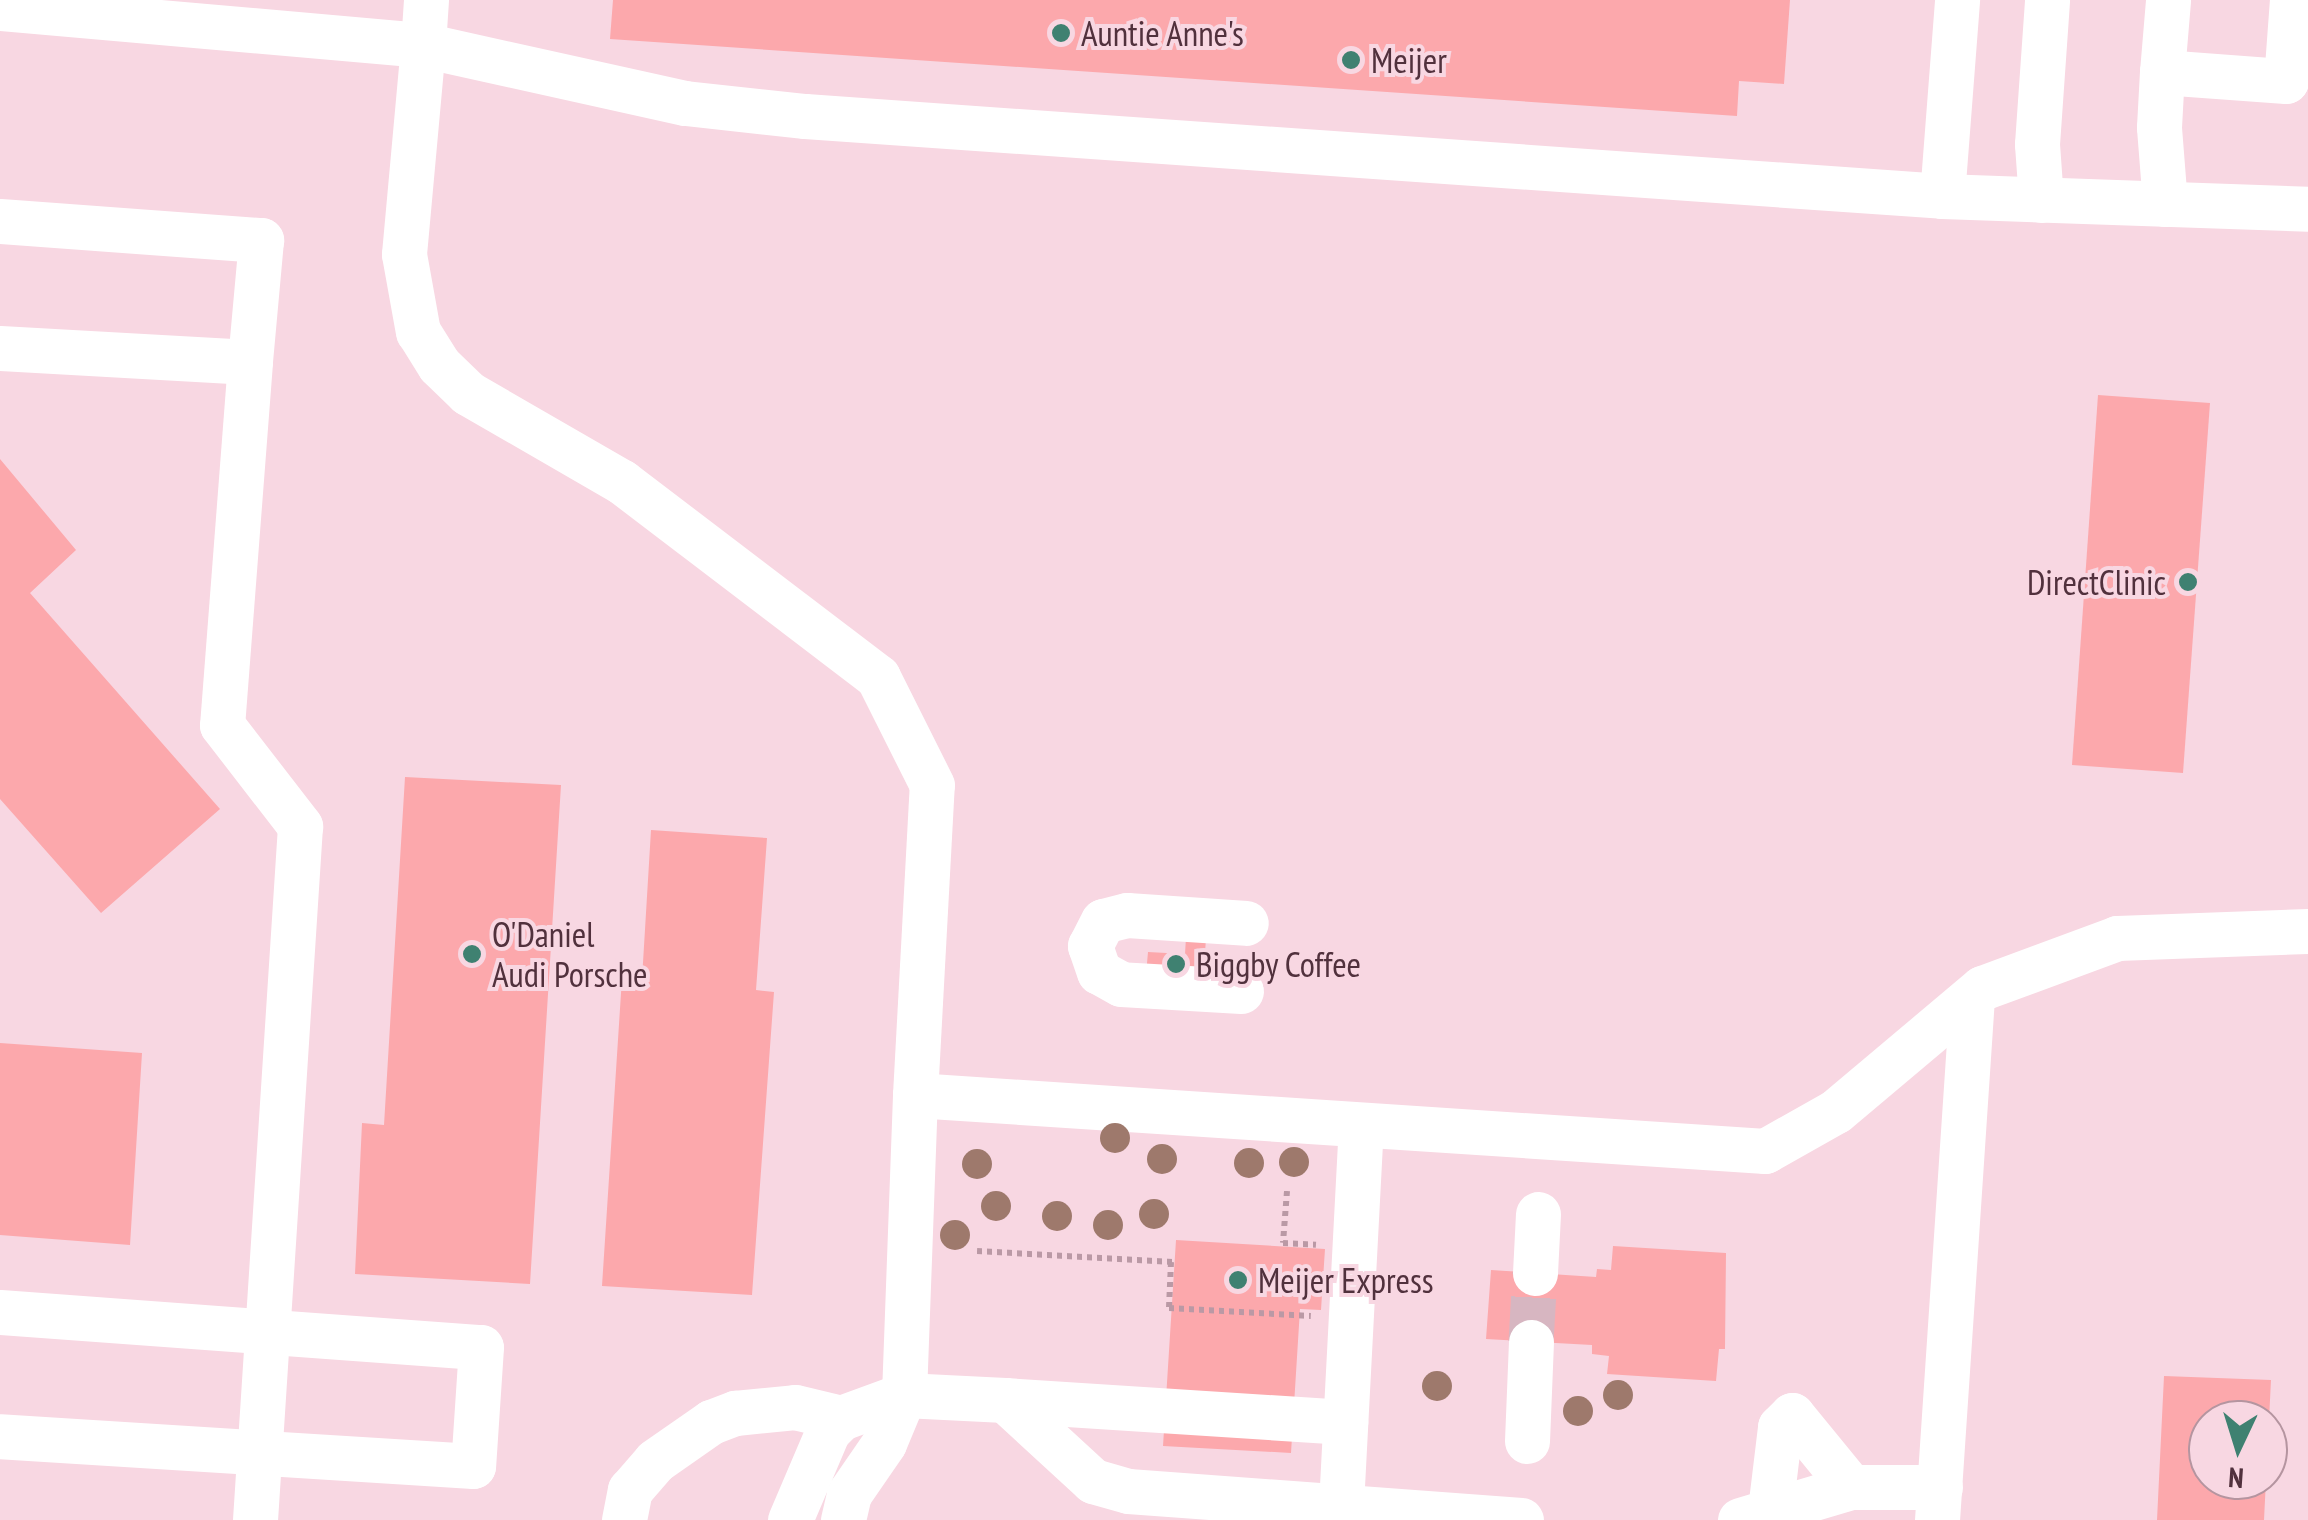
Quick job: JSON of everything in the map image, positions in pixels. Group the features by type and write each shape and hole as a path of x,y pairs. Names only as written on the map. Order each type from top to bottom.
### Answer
{"lane":[{"path":"426,0 404,254 418,332 439,366 468,392 622,482 878,677 932,785 914,1096 904,1396 884,1444 849,1494 843,1520"},
{"path":"1942,196 1957,0"},
{"path":"2041,200 2037,144 2048,0"},
{"path":"2165,204 2162,72 2168,0"},
{"path":"2162,72 2286,81 2292,0"},
{"path":"0,8 423,46 685,103 806,116 1942,196 2308,209"},
{"path":"0,221 260,240 222,726 300,826 256,1520"},
{"path":"0,348 250,362"},
{"path":"1240,991 1122,984 1098,972 1090,946 1103,922 1127,915 1246,923"},
{"path":"914,1096 1764,1152 1836,1111 1972,997 2117,938 2308,931"},
{"path":"1755,1515 1851,1487 1939,1503 1972,997"},
{"path":"1341,1505 1361,1126"},
{"path":"1535,1273 1538,1214"},
{"path":"0,1312 481,1347 473,1466 0,1436"},
{"path":"1527,1441 1531,1342"},
{"path":"790,1520 828,1431 842,1418 904,1396 1345,1422"},
{"path":"1005,1400 1093,1481 1128,1491 1521,1520"},
{"path":"624,1520 630,1490 654,1461 711,1422 735,1413 795,1407 842,1418"},
{"path":"1755,1515 1780,1427 1792,1415 1851,1487"}],"path":[{"path":"1286,1191 1284,1243 1328,1246"},
{"path":"978,1251 1173,1262 1169,1308 1325,1317"}],"building":[{"name":"Meijer","path":"613,0 1790,0 1784,84 1739,81 1737,116 610,39"},
{"path":"2098,395 2210,403 2183,773 2072,765"},
{"path":"0,459 76,550 30,593 220,809 101,913 0,799"},
{"name":"O'Daniel Audi Porsche","path":"405,777 561,785 530,1284 355,1274 362,1123 384,1125"},
{"path":"651,830 767,838 756,990 774,992 752,1295 602,1286 622,978 642,979"},
{"name":"Biggby Coffee","path":"1186,937 1206,938 1202,999 1146,974 1148,952 1185,954"},
{"path":"0,1043 142,1053 130,1245 0,1235"},
{"path":"1176,1240 1325,1249 1321,1310 1300,1309 1291,1453 1163,1446"},
{"path":"1613,1246 1726,1253 1725,1349 1719,1349 1716,1381 1607,1374 1609,1356 1592,1354 1592,1345 1486,1339 1491,1270 1596,1277 1597,1269 1611,1270"},
{"path":"2164,1376 2271,1380 2270,1400 2188,1400 2188,1500 2265,1500 2264,1520 2157,1520"}],"tunnel":[{"path":"1531,1342 1535,1273"}],"place":[{"name":"Auntie Anne's","path":"1061,33"},
{"name":"Meijer","path":"1351,60"},
{"name":"DirectClinic","path":"2188,582"},
{"name":"O'Daniel Audi Porsche","path":"472,954"},
{"name":"Biggby Coffee","path":"1176,964"},
{"name":"Meijer Express","path":"1238,1280"}]}
